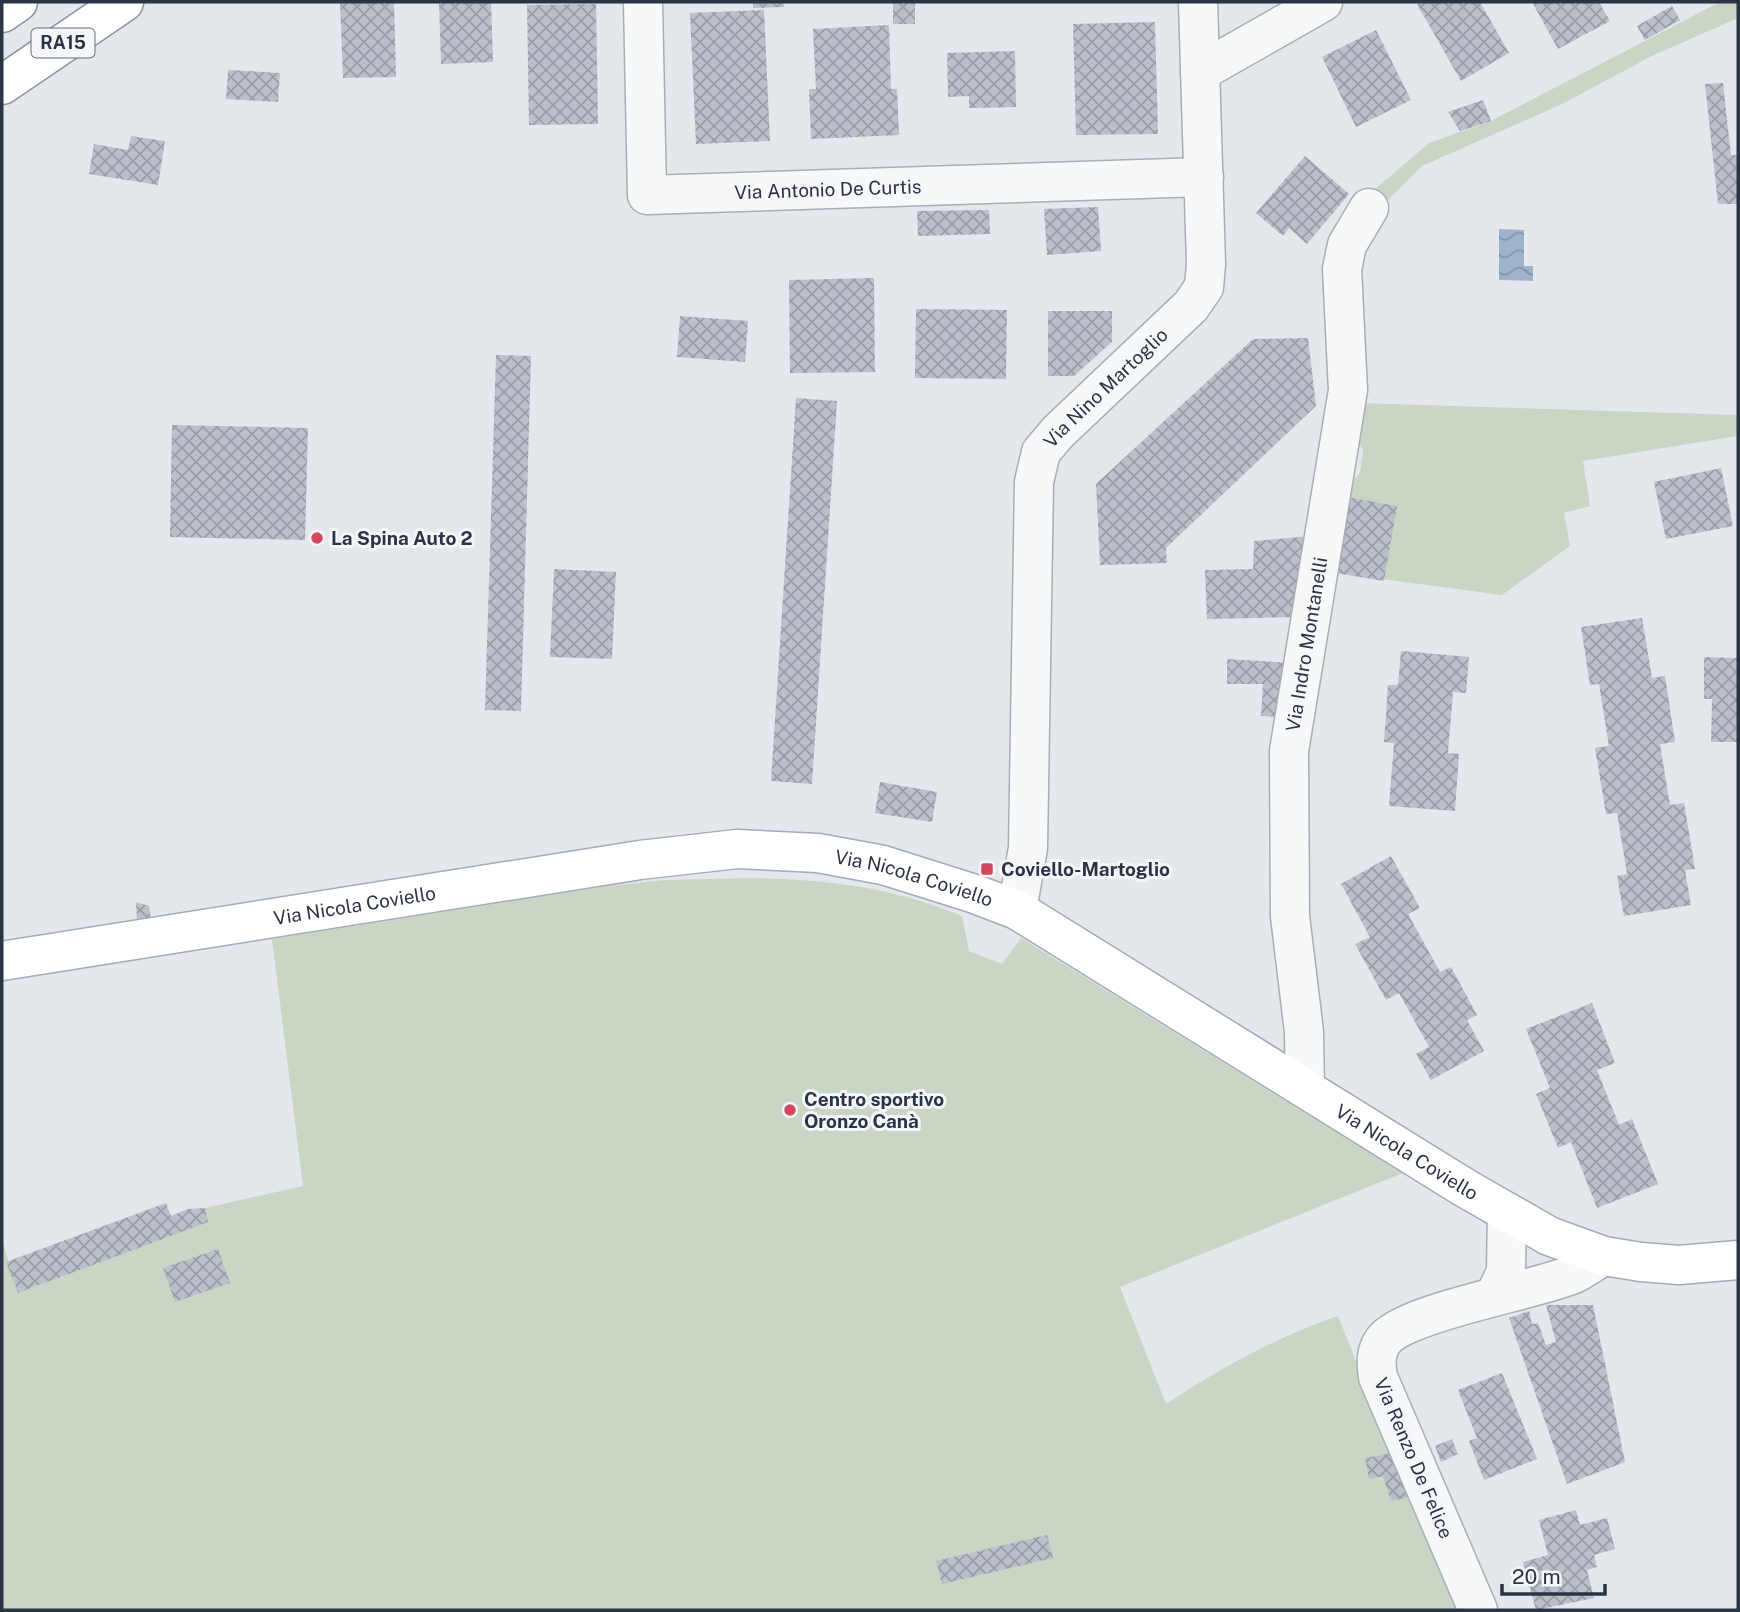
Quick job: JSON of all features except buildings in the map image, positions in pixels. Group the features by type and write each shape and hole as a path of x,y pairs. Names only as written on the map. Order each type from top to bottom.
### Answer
{"main road":[{"path":"2,13 18,2"},
{"name":"RA15","path":"2,85 124,2"},
{"name":"Via Nicola Coviello","path":"2,961 640,860 737,849 818,853 883,865 1017,910 1507,1213 1549,1236 1604,1256 1679,1265 1738,1260"}],"street":[{"name":"Via Antonio De Curtis","path":"643,2 647,195 1204,177"},
{"name":"Via Nino Martoglio","path":"1017,910 1028,848 1034,482 1041,452 1191,306 1204,286 1204,177 1198,2"},
{"path":"1200,72 1323,2"},
{"name":"Via Indro Montanelli","path":"1305,1088 1304,1032 1290,916 1289,751 1348,390 1342,269 1347,245 1369,208"},
{"path":"1495,1295 1506,1272 1507,1213"},
{"name":"Via Renzo De Felice","path":"1478,1610 1378,1377 1376,1358 1383,1340 1398,1329 1495,1295 1575,1273 1604,1256"}],"green space":[{"path":"1720,2 1738,2 1738,18 1654,55 1560,105 1422,166 1386,202 1374,190 1429,143 1491,121"},
{"path":"1359,403 1738,415 1738,436 1583,461 1590,506 1564,513 1570,546 1502,595 1329,572 1345,489 1360,473 1363,449 1354,438"},
{"path":"750,878 858,886 935,906 962,916 969,951 1002,964 1021,938 1403,1173 1120,1287 1166,1404 1249,1354 1338,1316 1442,1577 1467,1610 2,1610 2,1239 18,1293 207,1221 205,1208 303,1186 272,939 606,886 666,880"}],"water":[{"path":"1499,229 1524,230 1524,266 1533,266 1533,281 1499,280"}],"place":[{"name":"La Spina Auto 2","path":"317,538"},
{"name":"Coviello-Martoglio","path":"987,869"},
{"name":"Centro sportivo Oronzo Canà","path":"790,1110"}]}
